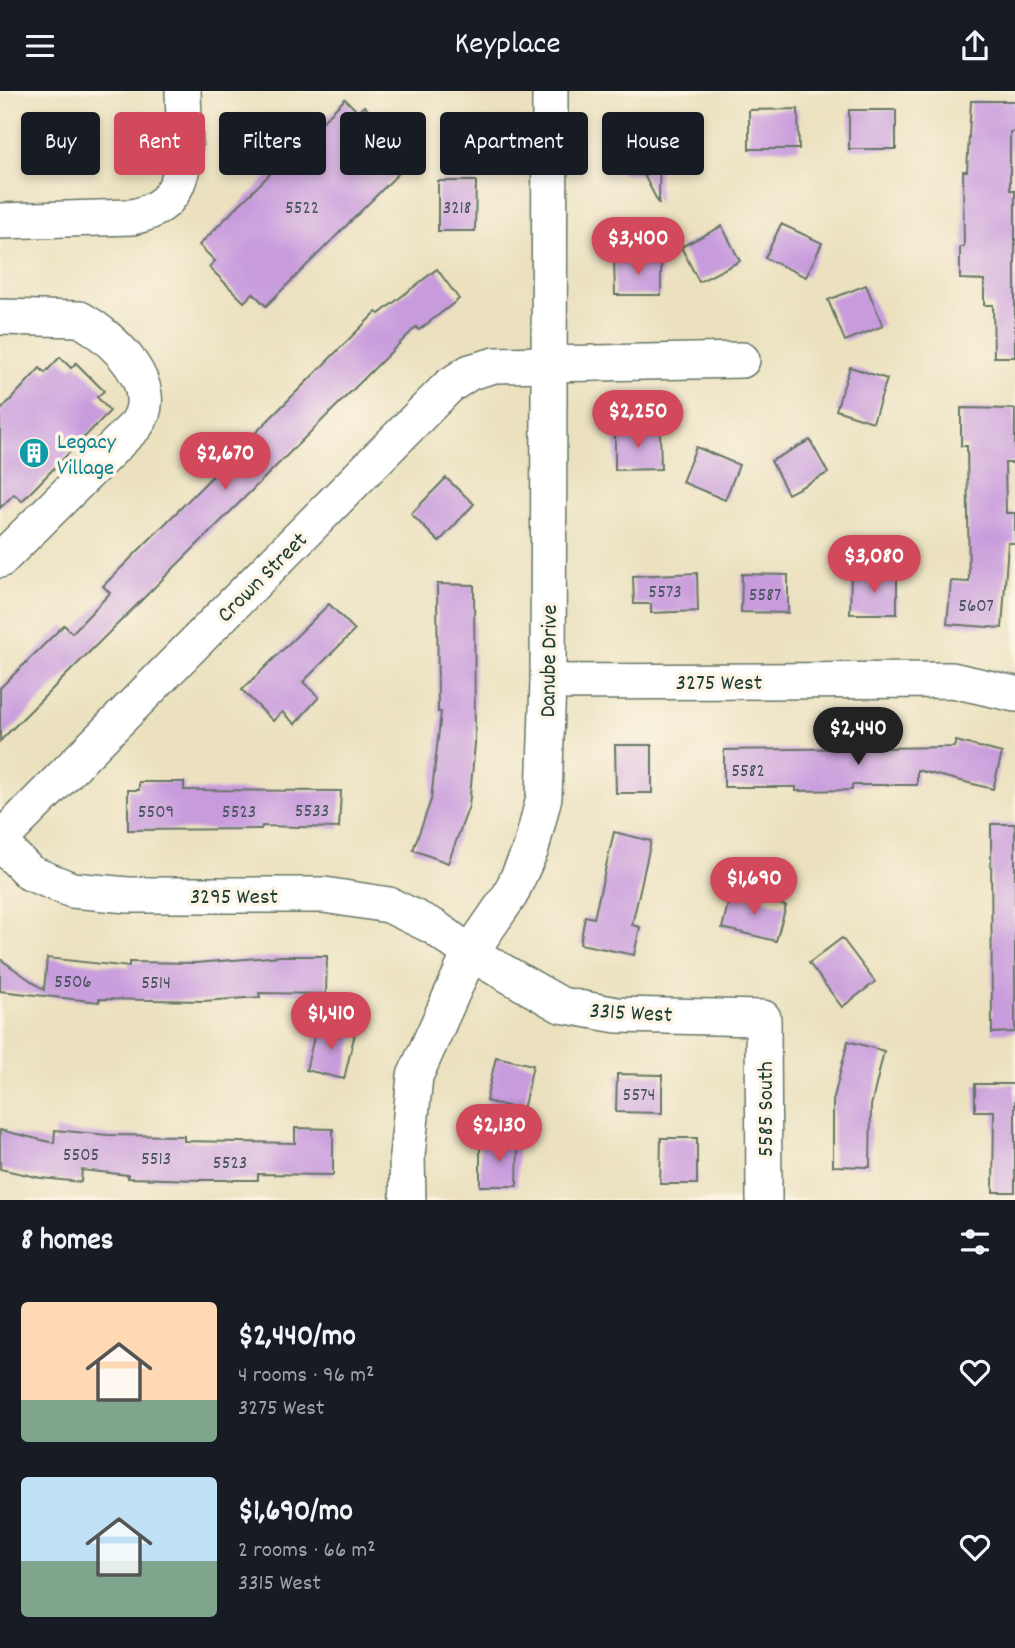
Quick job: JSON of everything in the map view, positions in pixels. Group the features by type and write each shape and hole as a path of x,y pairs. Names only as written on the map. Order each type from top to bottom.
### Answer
{"street":[{"path":"0,221 132,217 148,214 164,204 175,193 181,179 183,91"},
{"name":"Danube Drive","path":"408,1200 407,1156 415,1076 470,953 510,895 531,849 544,797 548,682 550,91"},
{"path":"0,317 80,319 90,324 138,371 145,395 141,417 136,425 0,559"},
{"name":"Crown Street","path":"0,842 449,387 470,372 495,365 742,360"},
{"name":"3275 West","path":"548,682 952,680 1015,694"},
{"name":"3295 West","path":"0,842 30,873 72,890 128,895 324,895 389,905 434,927 470,953"},
{"name":"3315 West","path":"470,953 561,1005 617,1015 681,1013 763,1017"},
{"name":"5585 South","path":"763,1017 764,1200"}],"building":[{"path":"345,99 358,112 340,112 340,175 397,175 266,306 253,293 244,302 209,267 215,261 199,245 269,175 326,175 326,118"},
{"path":"971,101 1015,101 1015,132 1010,132 1010,190 1015,190 1015,357 994,357 993,305 984,305 984,280 960,279 960,247 964,247 963,171 967,171"},
{"path":"364,106 370,112 358,112"},
{"path":"798,109 799,149 749,149 749,110"},
{"path":"849,110 896,110 896,149 849,149"},
{"path":"644,175 659,175 659,204"},
{"path":"438,181 476,181 475,231 438,231"},
{"path":"781,224 822,243 806,277 765,258"},
{"path":"722,226 740,261 699,282 681,247"},
{"path":"661,258 661,295 615,295 614,259"},
{"path":"437,269 459,299 419,330 416,327 0,741 0,688 64,625 72,633 110,593 103,586 376,312 379,314"},
{"path":"866,285 883,326 845,341 828,300"},
{"name":"Legacy Village","path":"60,357 71,368 76,363 104,391 97,397 110,411 22,501 14,494 0,508 0,411 40,368 45,373"},
{"path":"850,367 887,379 873,422 836,410"},
{"path":"961,408 1015,409 1015,463 1005,463 1006,513 1015,513 1015,543 1008,543 1002,628 947,624 951,581 969,582 967,446 961,446"},
{"path":"660,430 661,469 615,470 615,431"},
{"path":"810,440 828,473 788,494 771,461"},
{"path":"696,447 739,465 725,500 682,482"},
{"path":"446,478 474,504 439,542 411,514"},
{"path":"697,573 698,611 651,613 651,604 634,604 633,576"},
{"path":"742,574 788,575 788,613 741,612"},
{"path":"851,576 897,576 897,614 850,614"},
{"path":"437,584 474,585 475,744 469,806 448,863 413,850 431,800 441,712 438,712"},
{"path":"329,604 355,630 303,682 319,697 295,724 282,712 273,721 242,690"},
{"path":"956,741 1002,753 993,789 917,770 917,785 852,785 852,790 796,791 796,787 724,787 724,750 954,747"},
{"path":"615,745 652,745 652,793 616,793"},
{"path":"139,782 184,782 184,790 341,791 339,828 262,826 261,829 128,830 128,790 139,790"},
{"path":"991,824 1015,824 1015,1032 992,1033"},
{"path":"614,832 651,841 632,925 640,927 634,955 580,944 585,916 594,918"},
{"path":"731,892 786,906 776,941 722,928"},
{"path":"842,938 875,982 842,1007 809,963"},
{"path":"281,956 327,956 326,994 259,993 260,997 203,1001 99,999 99,1002 0,991 0,959 44,990 47,958 129,967 129,962 196,963"},
{"path":"317,1025 355,1033 344,1079 306,1070"},
{"path":"848,1041 884,1051 871,1106 870,1167 833,1166 833,1101"},
{"path":"496,1057 533,1065 523,1110 486,1101"},
{"path":"617,1074 662,1075 662,1113 616,1112"},
{"path":"975,1084 1015,1084 1015,1192 993,1192 994,1111 975,1111"},
{"path":"295,1128 333,1129 333,1175 258,1174 258,1180 203,1180 128,1178 128,1175 82,1170 81,1182 41,1178 0,1169 0,1130 54,1143 55,1130 108,1135 184,1136 184,1141 295,1143"},
{"path":"661,1138 697,1138 697,1184 660,1184"},
{"path":"480,1141 518,1142 517,1186 480,1186"}],"place":[{"name":"Legacy Village","path":"34,453"}]}
